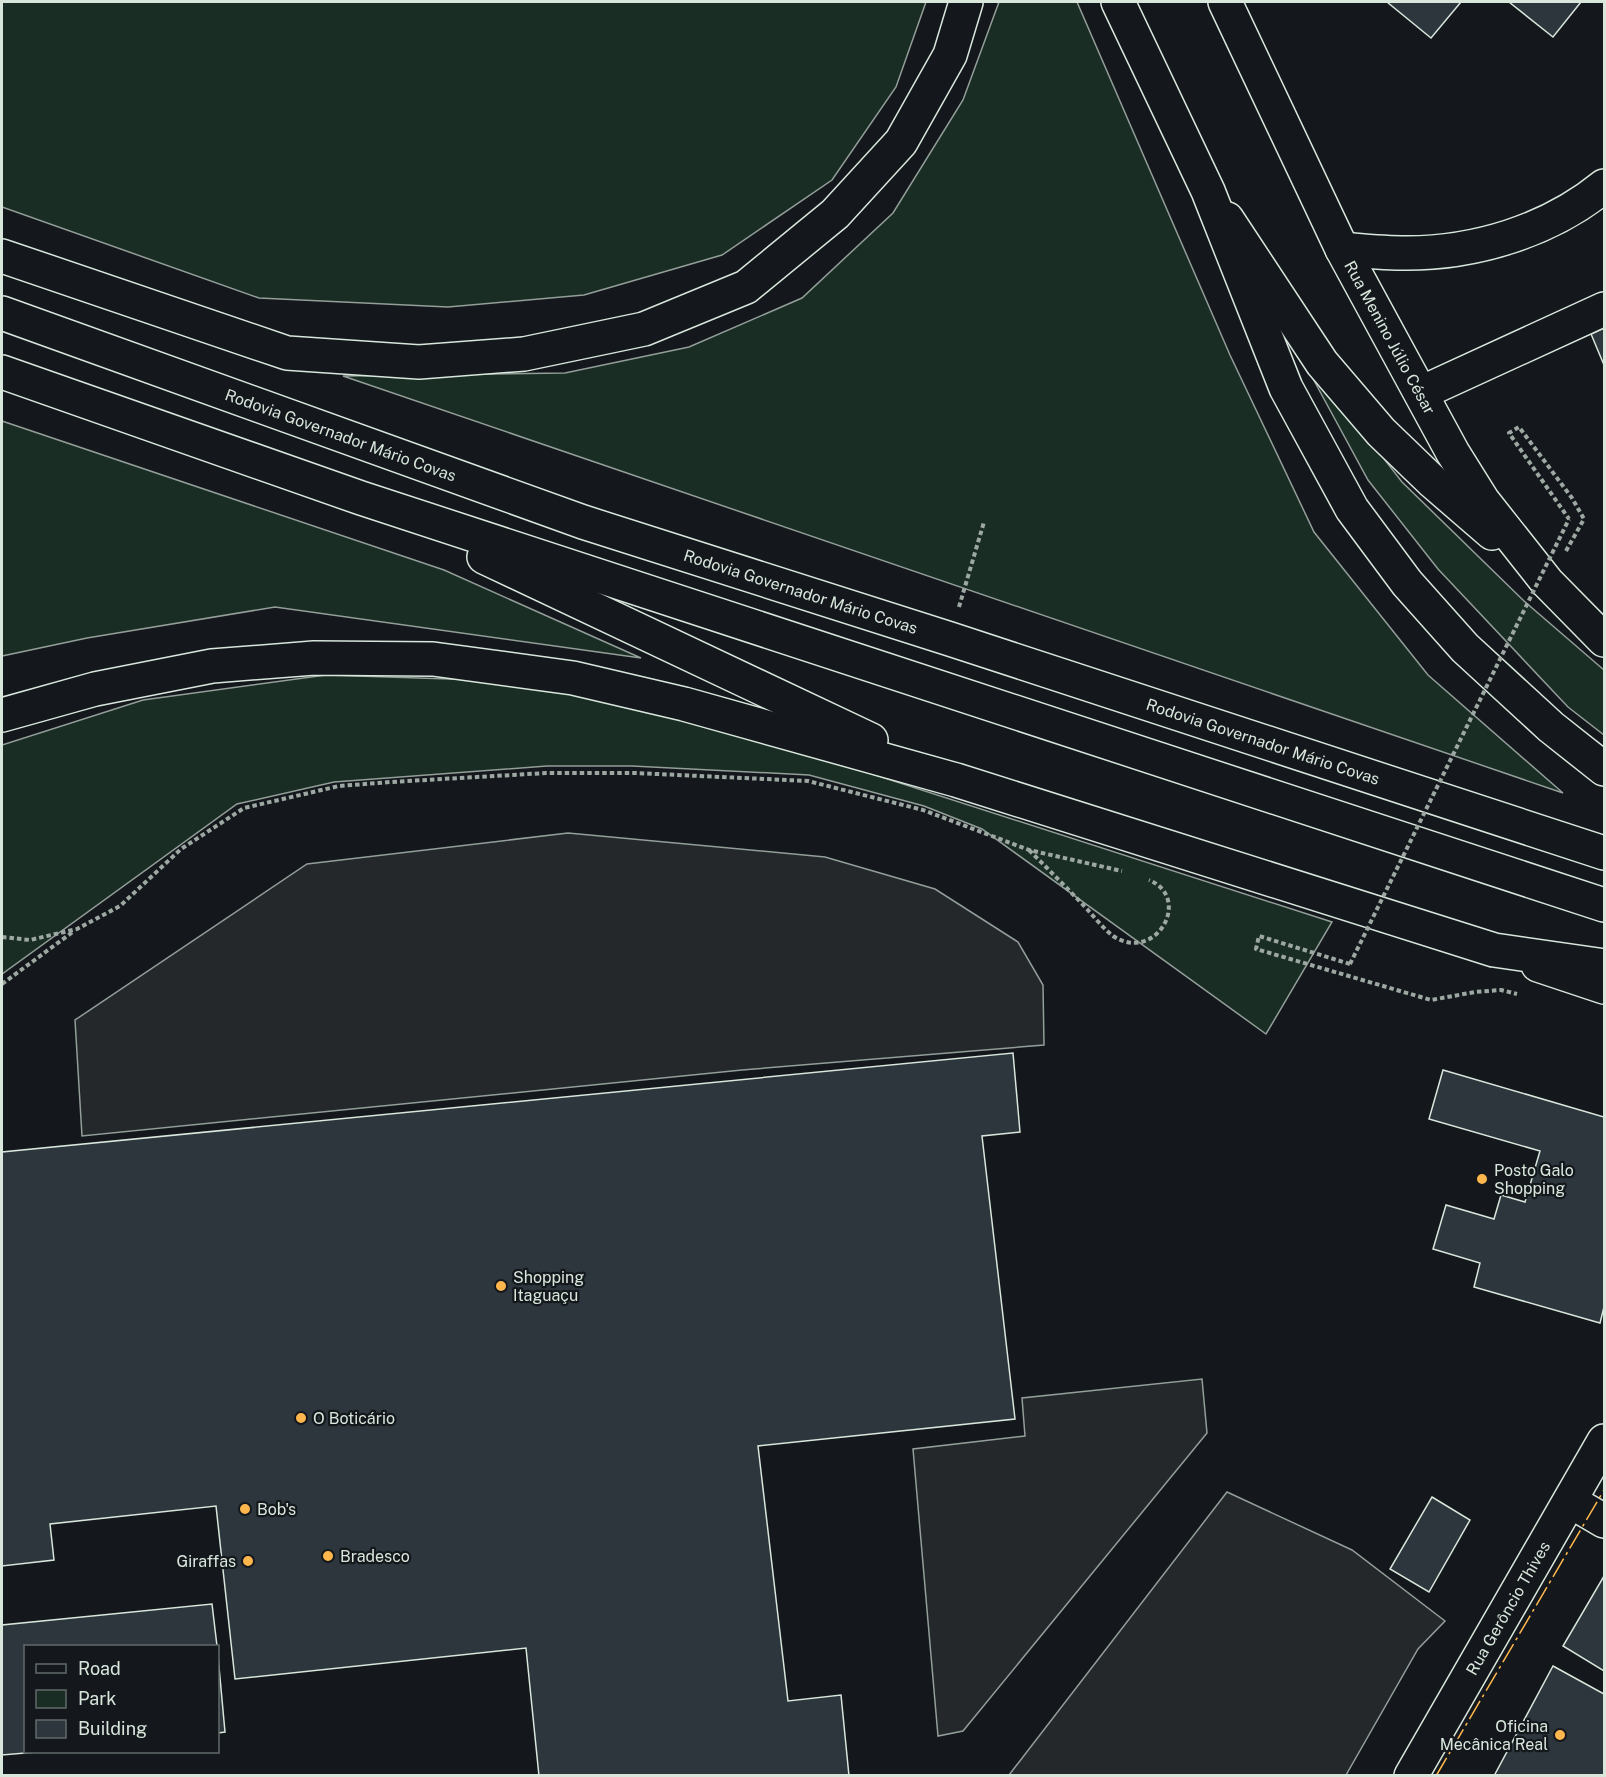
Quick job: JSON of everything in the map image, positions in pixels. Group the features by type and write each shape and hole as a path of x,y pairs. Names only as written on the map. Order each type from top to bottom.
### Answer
{"main road":[{"path":"2,256 287,353 431,361 524,354 644,329 746,287 835,214 901,142 950,55 966,2"},
{"path":"1118,2 1208,191 1286,388 1352,509 1407,583 1465,648 1551,727 1605,769"},
{"name":"Rua Menino Júlio César","path":"1225,2 1342,249 1453,453 1483,501 1547,582 1602,632"},
{"path":"1342,249 1403,253 1442,251 1494,242 1543,225 1605,186"},
{"path":"1208,191 1323,363 1381,432 1433,482 1547,582"},
{"path":"1421,393 1605,309"},
{"name":"Rodovia Governador Mário Covas","path":"2,313 583,522 1605,853"},
{"path":"2,372 361,498 1605,905"},
{"path":"361,498 956,780"},
{"path":"2,715 95,689 212,666 314,658 433,659 584,680 684,704 956,780 1605,987"},
{"path":"1494,950 1605,966"},
{"name":"Rua Gerôncio Thives","path":"1411,1776 1605,1441"},
{"path":"1569,1501 1605,1521"}],"path":[{"path":"1522,996 1502,990 1474,992 1431,1000 1256,949 1259,936 1350,964 1569,519 1509,433 1519,427 1572,498 1584,519 1547,582"},
{"path":"950,639 984,522"},
{"path":"2,984 77,929 120,906 181,849 244,808 339,786 546,773 635,773 808,781 923,810 1029,850 1127,873"},
{"path":"1029,850 1113,936 1132,944 1153,939 1167,923 1169,901 1157,883 1147,879"},
{"path":"2,937 30,940 77,929"}],"green space":[{"path":"2,2 926,2 896,87 832,180 722,255 584,295 448,307 259,298 2,207"},
{"path":"999,2 1077,2 1230,355 1314,532 1428,675 1563,793 343,376 565,373 689,347 802,298 893,213 963,100"},
{"path":"1292,340 1402,482 1524,601 1604,670 1604,735 1568,707 1438,569 1368,480"},
{"path":"2,421 444,570 641,658 275,607 87,638 2,656"},
{"path":"326,675 480,680 624,701 813,755 1332,922 1266,1034 982,829 924,806 809,775 632,766 547,766 334,782 237,804 2,974 2,745 143,700"}],"shaded area":[{"path":"568,833 825,857 935,889 1018,942 1043,985 1044,1045 742,1070 82,1136 75,1020 307,864"},
{"path":"1202,1379 1207,1433 963,1731 938,1736 913,1449 1025,1436 1022,1398"},
{"path":"1227,1492 1352,1550 1445,1621 1418,1649 1346,1775 1009,1775"}],"building":[{"path":"1387,2 1461,2 1431,38"},
{"path":"1509,2 1581,2 1553,37"},
{"path":"1604,328 1604,365 1591,334"},
{"name":"Shopping Itaguaçu","path":"1013,1053 1020,1132 982,1136 1015,1419 758,1446 788,1701 841,1695 849,1776 539,1776 526,1648 235,1679 216,1506 50,1524 54,1560 2,1566 2,1152"},
{"path":"1443,1070 1604,1117 1604,1307 1600,1323 1474,1287 1480,1263 1433,1249 1446,1205 1494,1219 1501,1195 1525,1202 1540,1151 1429,1119"},
{"path":"1432,1497 1470,1520 1429,1592 1390,1569"},
{"path":"1604,1576 1604,1671 1563,1646"},
{"path":"212,1604 217,1645 24,1645 25,1753 2,1755 2,1625"},
{"name":"Oficina Mecânica Real","path":"1553,1666 1604,1694 1604,1776 1494,1776"},
{"path":"219,1667 225,1732 219,1733"}],"power":[{"path":"1436,1776 1604,1490"}],"place":[{"name":"Posto Galo Shopping","path":"1482,1179"},
{"name":"Shopping Itaguaçu","path":"501,1286"},
{"name":"O Boticário","path":"301,1418"},
{"name":"Bob's","path":"245,1509"},
{"name":"Bradesco","path":"328,1556"},
{"name":"Giraffas","path":"248,1561"},
{"name":"Oficina Mecânica Real","path":"1560,1735"}]}
